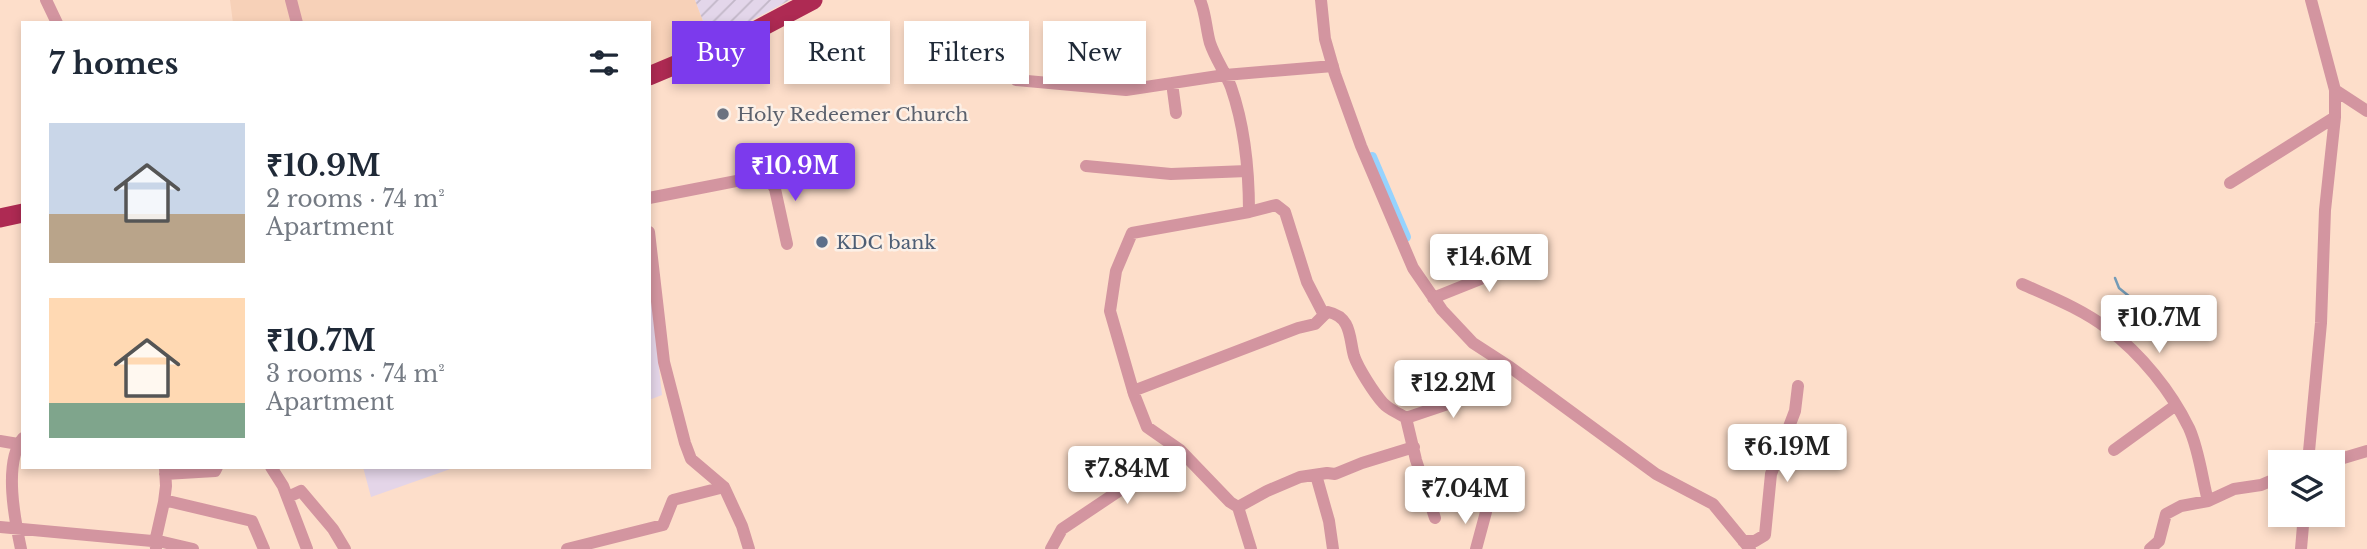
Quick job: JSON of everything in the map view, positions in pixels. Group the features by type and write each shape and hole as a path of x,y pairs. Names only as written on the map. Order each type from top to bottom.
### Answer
{"highway":[{"path":"651,75 749,34 813,0"},
{"path":"0,218 21,213"}],"street":[{"path":"47,0 56,21"},
{"path":"291,0 296,21"},
{"path":"1200,0 1206,17 1209,40 1230,83 1239,118 1247,171 1249,212"},
{"path":"1321,0 1325,39 1333,66 1361,146 1413,268 1433,298 1473,343 1656,474 1713,505 1747,545 1765,535 1772,474 1795,411 1798,386"},
{"path":"2309,450 2321,323 2325,209 2335,117 2335,90 2311,0"},
{"path":"1029,80 1126,90 1172,83 1194,85 1225,75 1333,66"},
{"path":"1172,83 1176,113"},
{"path":"2335,90 2367,111"},
{"path":"2230,183 2335,117"},
{"path":"1086,166 1171,174 1247,171"},
{"path":"651,198 767,175 775,189 787,244"},
{"path":"1251,549 1238,507 1230,502 1181,450 1147,427 1133,391 1110,311 1116,271 1132,233 1276,205 1285,212 1297,256 1324,315"},
{"path":"651,249 664,362 685,443 691,459 724,487 749,549"},
{"path":"1433,298 1533,258"},
{"path":"2022,284 2067,304 2108,328 2144,363 2190,430 2208,501"},
{"path":"1133,391 1298,328 1315,324 1328,312 1333,313 1349,327 1354,356 1384,406 1406,418 1435,518"},
{"path":"1406,418 1489,390"},
{"path":"2115,450 2175,405"},
{"path":"0,441 20,441 13,472 12,497 22,549"},
{"path":"1238,507 1300,477 1335,474 1414,447"},
{"path":"1051,549 1062,529 1181,450"},
{"path":"2345,458 2367,451"},
{"path":"155,545 164,502 165,471 216,469"},
{"path":"272,469 283,486 307,549"},
{"path":"1316,475 1329,522 1333,549"},
{"path":"2150,549 2159,541 2166,514 2182,506 2208,501 2234,489 2268,482"},
{"path":"574,548 663,525 673,500 724,487"},
{"path":"288,498 301,491 333,529 345,549"},
{"path":"164,502 186,503 252,522 264,549"},
{"path":"1476,549 1486,512"},
{"path":"0,527 193,549"},
{"path":"2301,549 2303,527"}],"shaded area":[{"path":"230,0 695,0 703,21 672,21 672,57 651,65 651,21 233,21"},
{"path":"695,0 790,0 750,21 703,21"},
{"path":"651,295 662,395 651,399"},
{"path":"364,469 450,469 371,497"}],"waterway":[{"path":"1372,157 1406,237"},
{"path":"2115,278 2119,288 2130,297 2112,325 2115,327"}],"place":[{"name":"Holy Redeemer Church","path":"723,114"},
{"name":"KDC bank","path":"822,242"}]}
